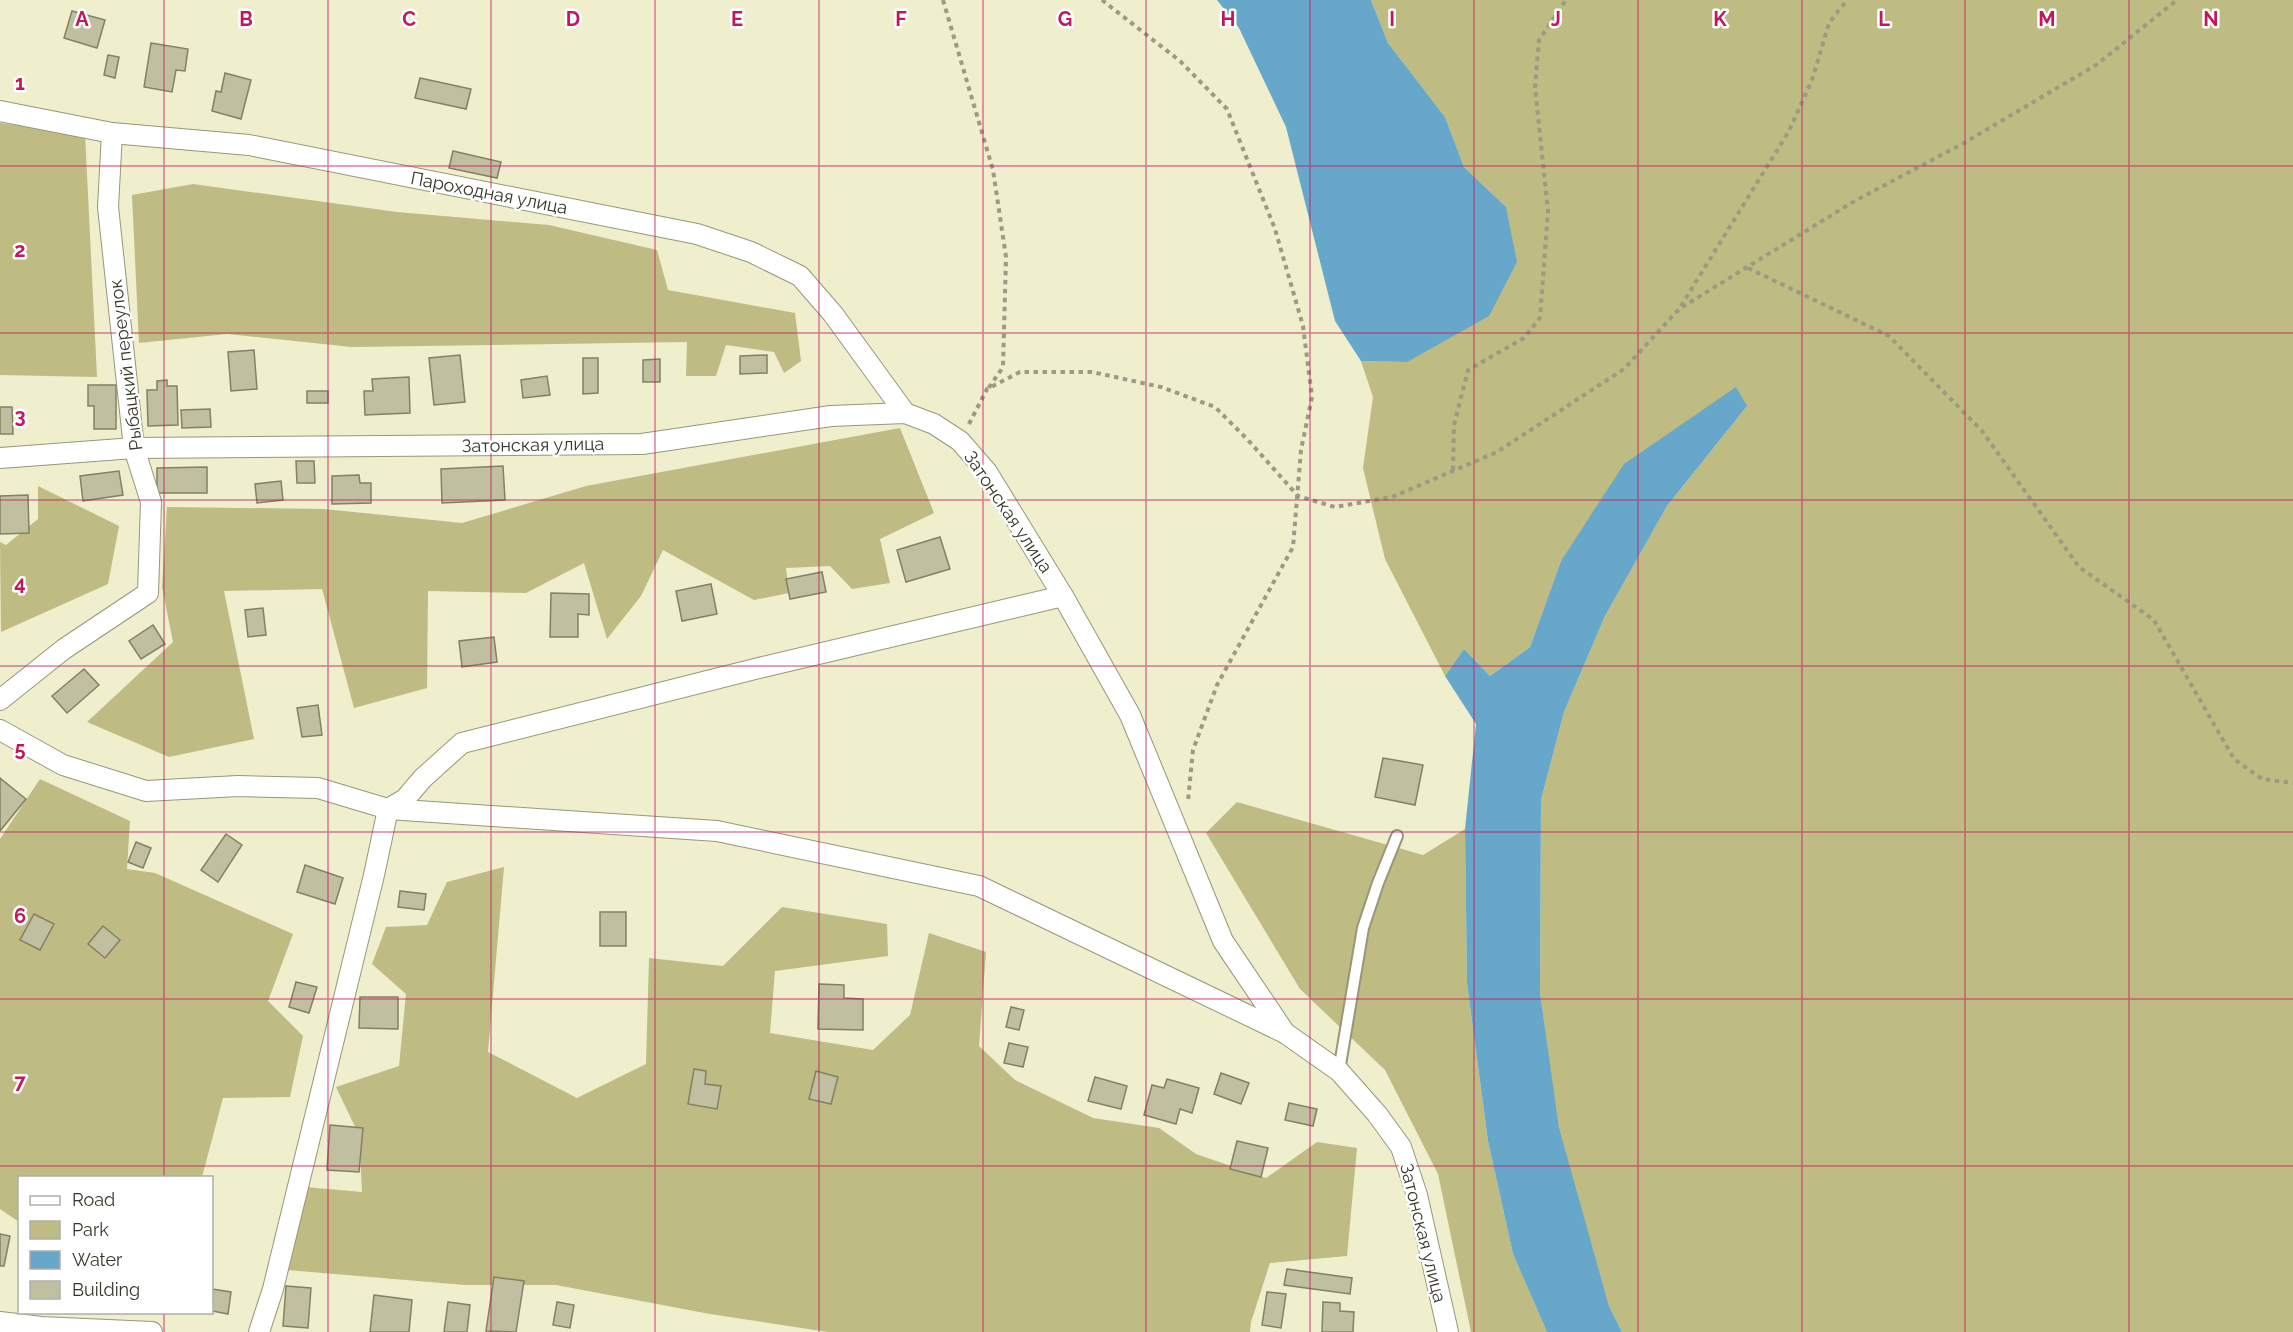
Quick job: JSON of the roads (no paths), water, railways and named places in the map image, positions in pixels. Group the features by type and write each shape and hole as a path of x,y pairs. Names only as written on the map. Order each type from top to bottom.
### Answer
{"street":[{"name":"Пароходная улица","path":"0,111 112,134 249,145 697,234 751,252 800,276 833,314 905,413"},
{"name":"Рыбацкий переулок","path":"0,700 64,649 148,593 151,502 134,448 108,207 112,134"},
{"name":"Затонская улица","path":"0,458 134,448 642,444 831,416 905,413 934,424 960,441 987,472 1063,596 1130,715 1222,941 1286,1033 1339,1071 1377,1114 1401,1147 1417,1196 1448,1332"},
{"path":"259,1332 279,1266 388,809 405,799 423,778 462,743 763,667 1063,596"},
{"path":"0,730 63,765 146,791 238,786 318,788 388,809 717,831 979,886 1286,1033"},
{"path":"0,1322 41,1327 157,1332"}],"lane":[{"path":"1339,1071 1363,928 1397,836"}],"water":[{"path":"1217,0 1371,0 1388,43 1445,117 1464,167 1506,207 1517,262 1489,316 1407,362 1361,361 1335,321 1286,127 1239,28"},
{"path":"1736,387 1747,406 1667,506 1605,616 1564,712 1541,800 1540,993 1559,1128 1609,1306 1622,1332 1547,1332 1513,1254 1488,1141 1467,983 1465,829 1476,724 1445,676 1464,649 1490,676 1530,647 1561,561 1624,464"}]}
